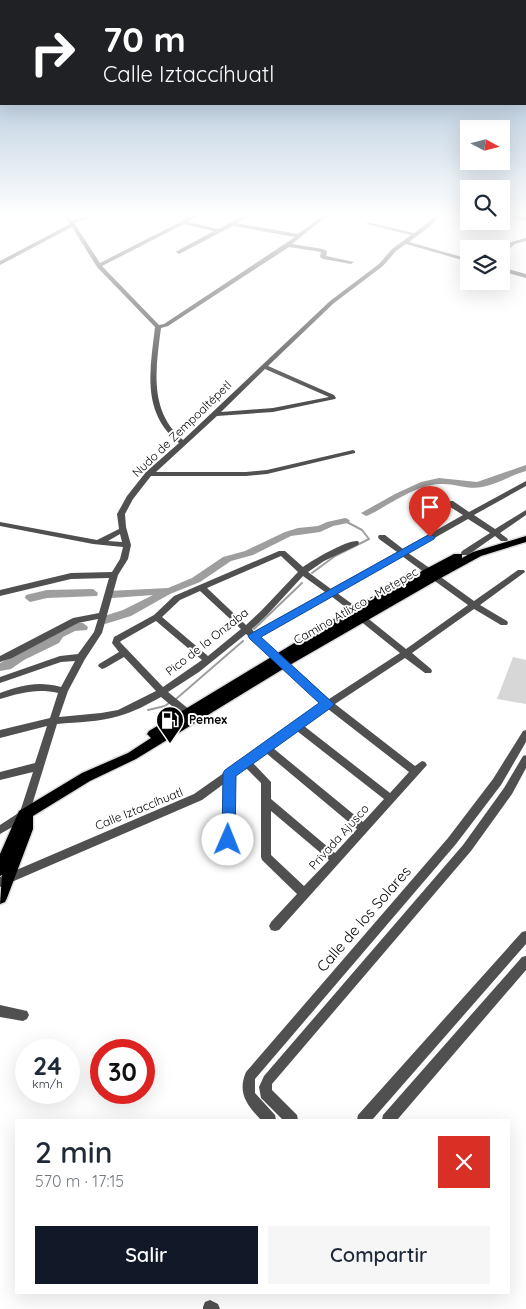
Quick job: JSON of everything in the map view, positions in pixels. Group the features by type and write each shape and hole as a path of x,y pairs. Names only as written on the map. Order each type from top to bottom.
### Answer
{"main road":[{"path":"432,574 465,553 526,533"},
{"name":"Camino Atlixco - Metepec","path":"26,813 86,777 132,756 190,715 432,574 477,554 526,539"},
{"path":"0,898 3,876 26,829 26,813"}],"street":[{"path":"110,277 158,327 152,387 161,416 173,436 183,443"},
{"path":"158,327 166,325 239,277"},
{"name":"Nudo de Zempoaltépetl","path":"128,544 123,530 121,514 149,474 332,302 365,277"},
{"path":"215,414 273,410 333,398 265,367"},
{"path":"149,474 246,474 267,472 353,452"},
{"path":"254,636 526,484"},
{"path":"450,503 504,539"},
{"path":"465,553 526,512"},
{"path":"0,524 99,542 128,544 124,559 114,576 98,633 81,657 64,691 39,766 26,813 0,830"},
{"path":"99,542 123,530"},
{"path":"382,537 474,605 504,623"},
{"name":"Pico de la Onzaba","path":"0,734 54,721 86,718 125,710 162,692 207,660 247,628 280,598 303,572 325,557 355,543"},
{"path":"190,715 162,692 116,641 157,617 177,598 282,553 303,572 334,593 428,672"},
{"name":"Calle Iztaccíhuatl","path":"3,876 191,801 328,704 406,653 521,572"},
{"path":"0,593 71,576 114,576"},
{"path":"201,588 328,704"},
{"path":"0,659 76,620 102,615"},
{"path":"157,617 207,660"},
{"path":"102,666 126,653"},
{"path":"0,680 60,659 81,657"},
{"path":"0,696 42,685 64,691"},
{"name":"Privada Ajusco","path":"275,926 419,768 328,704"},
{"path":"297,726 391,799"},
{"name":"Calle de los Solares","path":"269,1119 248,1094 247,1085 250,1076 452,841 497,782 526,734"},
{"path":"266,748 363,828"},
{"path":"288,1115 266,1093 265,1087 268,1080 467,848 508,791 526,759"},
{"path":"246,762 266,782 266,857 304,893"},
{"path":"0,776 39,766"},
{"path":"230,773 228,840 236,851"},
{"path":"267,802 335,859"},
{"path":"452,841 467,848"},
{"path":"364,1119 431,1046 526,936"},
{"path":"389,1119 526,961"},
{"path":"338,974 350,985"},
{"path":"0,1011 23,1015"},
{"path":"431,1046 442,1057"}],"shaded area":[{"path":"513,657 526,660 526,704 497,699"}],"waterway":[{"path":"366,513 424,484 446,481 477,485 526,468"},
{"path":"312,573 335,556 369,539 362,530 345,521"},
{"path":"112,594 169,591 196,580 227,559 249,553 288,534 320,529 330,524 345,521"},
{"path":"254,629 302,583"},
{"path":"30,598 47,594 93,593"},
{"path":"105,620 127,613 165,594"},
{"path":"0,667 7,666 20,657 55,640 59,634 73,627 83,627"},
{"path":"176,699 243,641"},
{"path":"148,710 165,706 169,703"}],"place":[{"name":"Pemex","path":"170,744"}],"route":[{"path":"228,840 230,773 328,704 254,636 334,593 430,537"}]}
